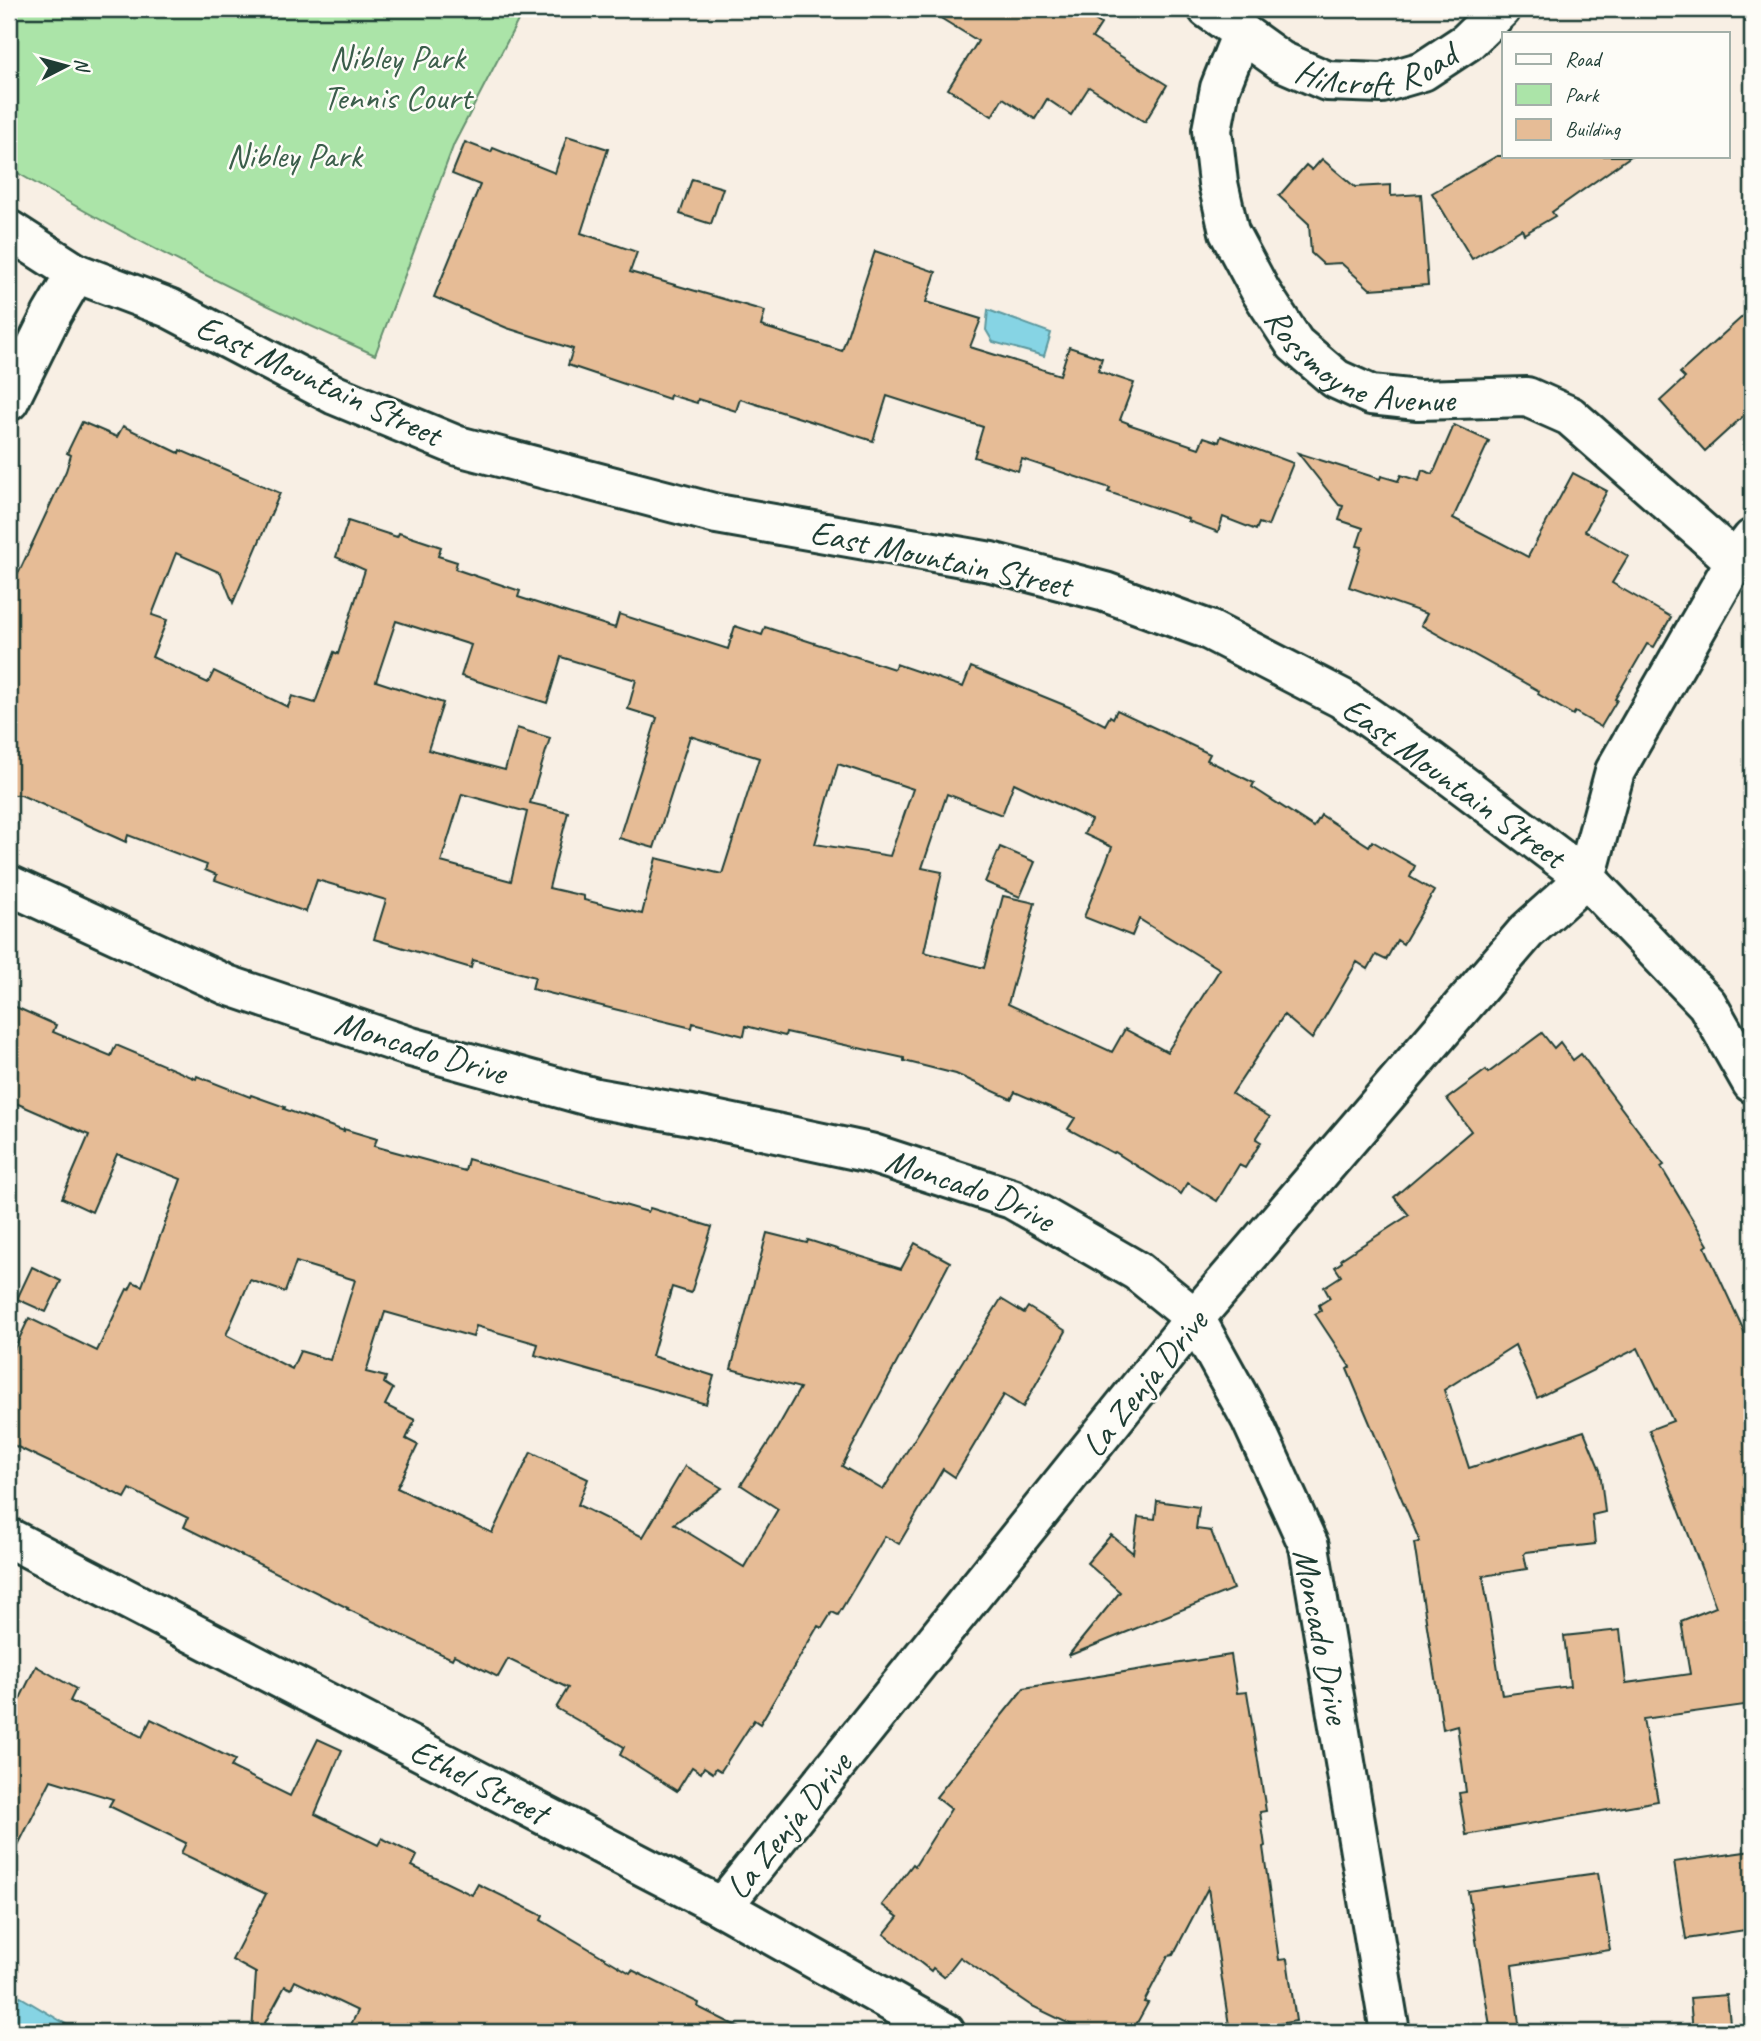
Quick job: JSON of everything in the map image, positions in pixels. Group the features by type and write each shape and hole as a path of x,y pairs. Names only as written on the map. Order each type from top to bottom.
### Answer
{"street":[{"path":"1208,9 1242,33"},
{"name":"Hillcroft Road","path":"1242,33 1281,61 1327,81 1382,83 1423,71 1467,42 1501,9"},
{"name":"Rossmoyne Avenue","path":"1242,33 1220,88 1212,130 1218,183 1229,232 1261,292 1295,344 1336,379 1371,395 1418,400 1527,397 1570,416 1744,550"},
{"name":"East Mountain Street","path":"9,230 76,273 169,308 334,395 458,446 717,514 991,562 1105,592 1209,630 1342,698 1431,761 1586,878 1706,1004 1752,1083"},
{"path":"9,401 52,314 76,273"},
{"path":"1586,878 1615,771 1744,550"},
{"name":"La Zenja Drive","path":"722,1907 1195,1318 1527,931 1586,878"},
{"name":"Moncado Drive","path":"9,885 227,985 411,1047 596,1098 870,1153 1012,1199 1138,1271 1195,1318 1251,1419 1308,1546 1390,2032"},
{"name":"Ethel Street","path":"9,1538 722,1907 945,2032"}],"green space":[{"name":"Nibley Park","path":"9,9 524,9 454,144 375,355 189,267 9,168"}],"water":[{"path":"988,310 1051,333 1044,356 993,342 986,330"},
{"path":"9,1990 79,2032 9,2032"}],"building":[{"path":"926,9 1077,9 1101,24 1092,38 1167,85 1145,122 1089,87 1071,115 1047,99 1035,119 1003,98 992,116 948,89 978,41"},
{"path":"567,136 608,149 581,233 637,252 630,272 765,311 761,326 842,351 875,251 936,272 926,302 981,319 970,347 1060,375 1069,347 1102,358 1098,371 1134,383 1120,420 1199,448 1204,437 1219,442 1221,436 1293,463 1268,526 1259,523 1256,530 1223,517 1218,532 1188,521 1189,519 1108,492 1110,488 1022,459 1018,471 974,457 983,427 887,396 873,441 740,399 736,411 698,399 697,403 670,395 669,399 568,365 573,349 507,328 434,297 480,185 452,174 465,142 491,152 493,148 555,173"},
{"path":"1497,156 1628,158 1552,212 1555,216 1524,234 1522,229 1472,259 1432,193"},
{"path":"1322,159 1355,187 1391,185 1391,196 1421,194 1428,285 1370,289 1341,263 1323,264 1311,253 1309,224 1279,196 1306,165 1312,170"},
{"path":"692,179 723,188 711,224 680,214"},
{"path":"1752,308 1752,408 1705,451 1660,401 1685,378 1680,373"},
{"path":"82,422 117,437 123,426 179,453 180,450 280,493 233,603 221,573 176,553 152,615 167,620 152,657 208,683 214,671 288,707 292,696 315,703 334,652 338,654 365,570 336,557 348,521 397,537 399,533 441,547 438,556 457,562 455,569 520,591 518,597 615,628 619,614 728,649 735,626 762,635 765,627 894,669 896,664 963,687 971,667 1074,709 1105,725 1117,710 1210,754 1207,760 1254,783 1252,787 1314,827 1321,815 1369,846 1372,841 1415,866 1410,877 1434,891 1403,944 1397,940 1386,960 1376,955 1368,969 1357,962 1312,1039 1284,1015 1232,1094 1270,1117 1256,1139 1261,1142 1245,1168 1239,1165 1217,1201 1188,1183 1181,1194 1115,1152 1068,1129 1075,1118 1015,1092 1011,1099 956,1074 904,1061 904,1058 786,1032 785,1036 746,1026 744,1036 693,1023 692,1028 532,989 535,977 473,960 471,968 374,939 386,900 317,880 306,912 215,880 217,875 205,870 207,865 128,835 126,842 21,795 9,795 9,566 19,572 66,471 71,455 67,453","holes":["396,621 471,645 461,676 547,703 561,657 636,680 628,709 657,718 619,838 654,848 690,736 759,758 722,874 656,858 642,914 584,900 584,896 549,888 568,812 530,803 550,738 517,728 505,770 428,750 443,703 376,681","838,764 913,789 890,856 815,844","1014,783 1091,820 1084,834 1112,847 1084,917 1132,936 1139,919 1220,969 1167,1052 1125,1029 1112,1052 1008,1004 1035,903 1003,896 984,968 924,952 942,872 922,868 947,794 1002,815","462,794 527,812 511,881 441,862"]},
{"path":"1454,425 1489,441 1453,518 1528,557 1573,473 1607,491 1585,531 1628,556 1612,583 1671,617 1654,647 1647,644 1601,727 1575,712 1573,715 1538,694 1539,691 1421,625 1427,614 1349,587 1362,547 1357,546 1363,528 1339,520 1343,506 1339,505 1298,453 1380,479 1381,476 1398,481 1401,475 1419,481 1422,470 1433,474"},
{"path":"1000,847 1035,862 1020,897 985,882"},
{"path":"9,1004 56,1025 53,1032 111,1056 116,1045 196,1079 197,1076 344,1131 377,1139 374,1146 465,1171 468,1159 648,1212 650,1208 712,1227 691,1293 672,1287 652,1356 714,1376 706,1404 535,1355 538,1344 476,1326 473,1337 385,1312 366,1372 386,1377 384,1383 393,1389 385,1405 415,1420 406,1439 418,1445 397,1488 492,1533 531,1452 588,1479 578,1505 643,1537 685,1466 722,1488 674,1524 744,1567 778,1509 741,1485 800,1388 731,1369 767,1233 807,1243 808,1240 901,1269 915,1243 950,1262 842,1466 883,1490 1001,1299 1024,1313 1028,1307 1066,1331 1023,1407 1004,1395 955,1477 943,1469 899,1544 885,1536 838,1615 832,1612 822,1628 818,1626 760,1724 754,1720 721,1771 716,1768 713,1773 704,1767 701,1773 692,1767 677,1791 620,1755 624,1747 556,1708 568,1688 508,1659 498,1677 454,1655 452,1659 184,1527 188,1518 130,1489 125,1498 9,1443 9,1360 29,1318 97,1351 127,1289 129,1290 133,1282 142,1286 181,1179 117,1154 92,1212 62,1198 89,1135 9,1100","holes":["296,1262 355,1280 330,1360 300,1351 292,1369 226,1335 250,1280 285,1292"]},
{"path":"1542,1033 1554,1048 1560,1042 1573,1060 1581,1054 1664,1165 1661,1167 1708,1245 1705,1247 1752,1348 1752,1704 1643,1719 1658,1801 1466,1835 1459,1793 1466,1792 1457,1725 1443,1729 1414,1543 1420,1542 1347,1369 1350,1367 1315,1314 1321,1311 1319,1305 1330,1298 1324,1287 1341,1276 1335,1267 1342,1262 1341,1259 1409,1215 1394,1197 1471,1131 1447,1099 1486,1070 1488,1073","holes":["1515,1345 1537,1398 1638,1348 1673,1421 1649,1430 1716,1607 1681,1621 1690,1674 1626,1683 1620,1630 1564,1636 1570,1686 1502,1695 1483,1576 1527,1569 1524,1554 1526,1552 1595,1544 1592,1515 1605,1512 1600,1470 1584,1431 1469,1468 1444,1390"]},
{"path":"32,1267 61,1281 46,1312 17,1299"},
{"path":"1157,1501 1199,1507 1196,1529 1211,1531 1233,1589 1068,1656 1120,1592 1087,1563 1111,1535 1133,1553 1138,1517 1155,1519"},
{"path":"1231,1655 1237,1693 1247,1692 1266,1811 1260,1812 1263,1847 1279,1960 1287,1959 1296,2021 1230,2032 1208,1888 1173,1955 1168,1956 1132,2032 1086,2032 1030,2005 960,1957 944,1977 933,1968 931,1971 884,1934 898,1917 882,1905 913,1864 915,1866 951,1809 936,1797 1024,1688"},
{"path":"36,1666 76,1689 70,1701 142,1737 151,1719 235,1760 231,1767 290,1796 318,1739 342,1750 315,1814 378,1845 382,1838 417,1856 412,1866 472,1895 478,1884 543,1916 541,1920 630,1973 632,1970 699,2003 698,2007 748,2032 347,2032 358,2011 295,1981 291,1989 285,1986 260,2032 252,2032 256,1973 232,1960 266,1894 181,1853 186,1843 109,1806 113,1799 51,1780 9,1863 9,1721"},
{"path":"1752,1851 1752,1929 1686,1939 1674,1862"},
{"path":"1598,1873 1610,1950 1512,1965 1520,2032 1491,2032 1468,1891"},
{"path":"1727,1995 1731,2032 1693,2032 1690,1998"}],"park label":[{"name":"Nibley Park Tennis Court","path":"397,77"}]}
